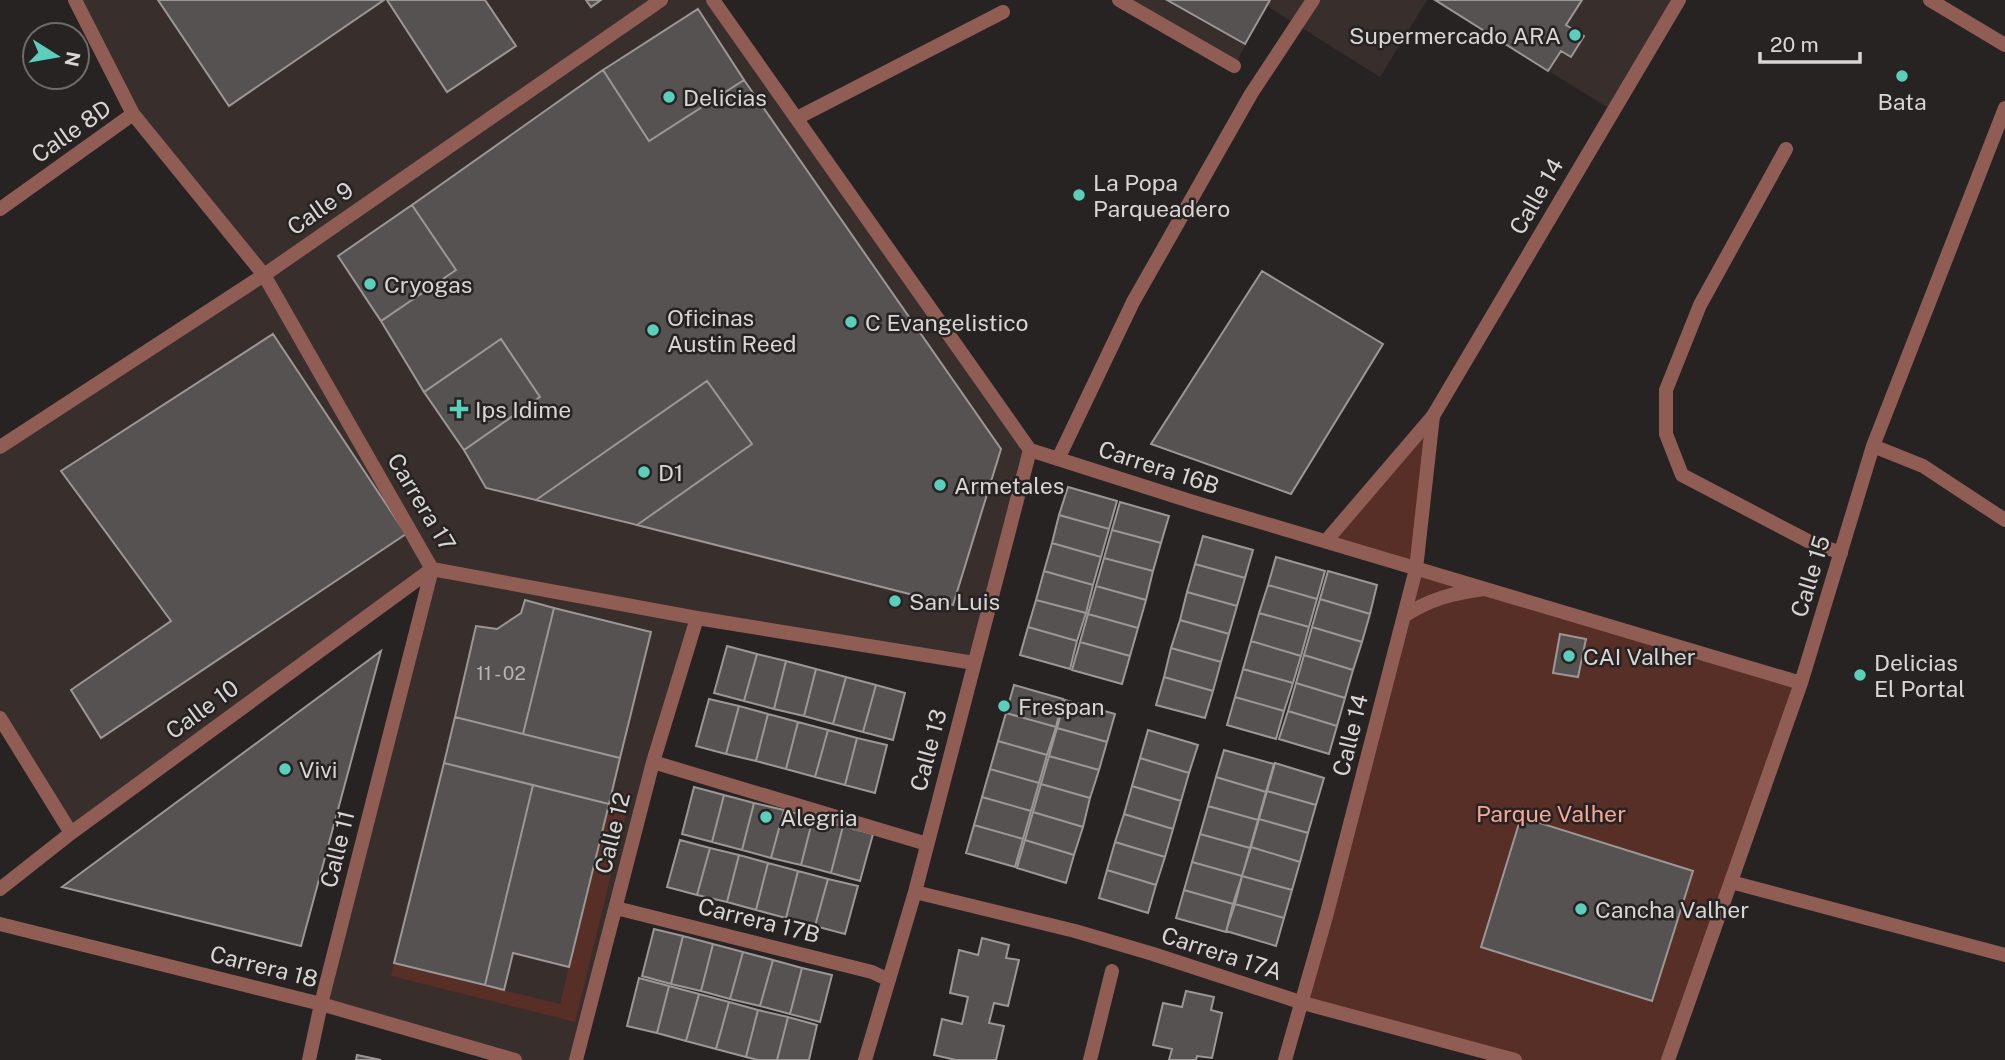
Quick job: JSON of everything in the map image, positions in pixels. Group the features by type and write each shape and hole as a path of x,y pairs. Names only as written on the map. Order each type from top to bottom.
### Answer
{"street":[{"name":"Carrera 17","path":"75,0 133,114 264,275 432,569 697,618 974,663"},
{"name":"Calle 9","path":"0,447 264,275 661,0"},
{"path":"713,0 1030,450"},
{"path":"1119,0 1234,66"},
{"path":"1058,459 1133,302 1251,94 1312,0"},
{"name":"Calle 14","path":"1326,541 1433,416 1678,0"},
{"path":"1930,0 2005,45"},
{"path":"797,118 1003,12"},
{"name":"Calle 15","path":"1668,1060 1801,683 1872,446 2005,108"},
{"name":"Calle 8D","path":"0,209 133,114"},
{"path":"1786,149 1700,305 1666,390 1666,434 1682,475 1808,541 1840,553"},
{"name":"Calle 14","path":"1285,1060 1303,1003 1416,569 1433,416"},
{"path":"1872,446 1923,466 2005,520"},
{"name":"Carrera 16B","path":"1030,450 1193,502 1801,683"},
{"name":"Calle 13","path":"865,1060 915,892 1030,450"},
{"name":"Calle 10","path":"0,889 71,833 432,569"},
{"name":"Calle 11","path":"309,1060 432,569"},
{"path":"1404,616 1438,598 1485,589"},
{"name":"Calle 12","path":"576,1060 653,762 697,618"},
{"path":"0,719 71,833"},
{"path":"653,762 927,844"},
{"path":"1731,882 2005,955"},
{"name":"Carrera 17A","path":"915,892 1074,931 1303,1003 1515,1060"},
{"name":"Carrera 17B","path":"616,908 872,972 889,980"},
{"name":"Carrera 18","path":"0,924 321,1004 516,1060"},
{"path":"1090,1060 1112,971"}],"shaded area":[{"path":"75,0 713,0 1030,450 974,663 697,618 576,1060 515,1060 321,1004 432,570 71,833 0,718 0,447 263,275 133,114 91,31 91,21 86,21"},
{"path":"1119,0 1427,0 1380,77 1267,6 1234,66"},
{"name":"Supermercado ARA","path":"1435,0 1679,0 1613,111"}],"green space":[{"name":"Parque Valher","path":"1433,416 1417,569 1801,683 1668,1060 1515,1060 1303,1003 1416,569 1326,541"},
{"path":"612,790 631,794 575,1022 391,976 394,963 560,1004"}],"building":[{"path":"158,0 384,0 229,106"},
{"path":"387,0 485,0 516,46 447,92"},
{"path":"586,0 601,0 591,7"},
{"path":"1167,0 1270,0 1245,44"},
{"path":"1435,0 1582,0 1566,25 1584,36 1571,57 1561,51 1548,71"},
{"path":"698,9 744,80 649,141 603,70"},
{"name":"Oficinas Austin Reed","path":"603,70 649,141 744,80 1001,449 953,605 637,525 752,444 707,381 536,500 486,488 464,450 540,397 501,339 424,392 381,321 456,270 412,205"},
{"path":"412,205 456,270 381,321 338,256"},
{"path":"1262,271 1383,344 1291,494 1151,444"},
{"path":"273,334 406,534 101,738 71,690 171,621 61,471"},
{"path":"501,339 540,397 464,450 424,392"},
{"name":"D1","path":"707,381 752,444 637,525 536,500"},
{"path":"1068,487 1117,501 1109,529 1059,515"},
{"path":"1120,502 1169,516 1161,543 1112,530"},
{"path":"1059,515 1109,529 1101,557 1052,543"},
{"path":"1112,530 1161,543 1153,571 1104,558"},
{"path":"1203,536 1253,550 1245,578 1195,564"},
{"path":"1052,543 1101,557 1093,585 1044,571"},
{"path":"1276,557 1325,571 1317,599 1268,585"},
{"path":"1104,558 1153,571 1146,600 1096,586"},
{"path":"1195,564 1245,578 1237,606 1187,592"},
{"path":"1044,571 1093,585 1086,613 1036,600"},
{"path":"1328,571 1377,585 1370,614 1320,599"},
{"path":"1268,585 1317,599 1309,627 1259,613"},
{"path":"1096,586 1146,600 1138,628 1088,614"},
{"path":"1187,592 1237,606 1229,634 1180,620"},
{"path":"1320,599 1370,614 1362,642 1312,627"},
{"path":"525,600 554,608 523,734 455,717 476,626 497,629 521,613"},
{"path":"1036,600 1086,613 1077,641 1028,627"},
{"path":"554,608 651,632 620,758 523,734"},
{"path":"1259,613 1309,627 1301,656 1251,641"},
{"path":"1088,614 1138,628 1130,656 1080,642"},
{"path":"1180,620 1229,634 1221,662 1171,648"},
{"path":"1028,627 1077,641 1070,669 1020,655"},
{"path":"1312,627 1362,642 1353,670 1304,655"},
{"name":"CAI Valher","path":"1560,634 1586,639 1578,677 1553,673"},
{"path":"1251,641 1301,656 1293,683 1243,669"},
{"path":"1080,642 1130,656 1122,684 1072,670"},
{"path":"727,646 757,654 744,701 714,693"},
{"path":"1171,648 1221,662 1213,691 1164,677"},
{"name":"Vivi","path":"381,651 301,946 62,887"},
{"path":"757,654 786,661 774,709 744,701"},
{"path":"1304,655 1353,670 1345,698 1296,683"},
{"path":"786,661 816,669 804,716 774,709"},
{"path":"816,669 846,677 833,724 804,716"},
{"path":"1243,669 1293,683 1284,711 1235,697"},
{"path":"846,677 876,685 863,732 833,724"},
{"path":"1164,677 1213,691 1205,718 1156,705"},
{"path":"1296,683 1345,698 1337,726 1288,711"},
{"path":"876,685 905,693 893,740 863,732"},
{"path":"1014,685 1063,699 1056,727 1006,713"},
{"path":"1235,697 1284,711 1276,739 1227,725"},
{"path":"709,699 739,706 726,754 696,746"},
{"path":"1065,700 1115,714 1107,742 1057,728"},
{"path":"739,706 768,714 756,761 726,754"},
{"path":"1288,711 1337,726 1329,754 1279,739"},
{"path":"1006,713 1056,727 1047,755 998,741"},
{"path":"768,714 798,722 786,769 756,761"},
{"path":"455,717 620,758 609,804 444,763"},
{"path":"798,722 828,730 815,777 786,769"},
{"path":"1057,728 1107,742 1099,770 1049,756"},
{"path":"828,730 857,738 845,785 815,777"},
{"path":"1148,730 1198,745 1189,773 1140,758"},
{"path":"857,738 887,745 875,793 845,785"},
{"path":"998,741 1047,755 1039,783 990,769"},
{"path":"1224,750 1274,764 1266,792 1216,777"},
{"path":"1049,756 1099,770 1090,798 1041,784"},
{"path":"1140,758 1189,773 1181,801 1132,786"},
{"path":"444,763 533,785 485,985 394,963"},
{"path":"1275,763 1324,778 1316,805 1267,791"},
{"path":"990,769 1039,783 1031,811 982,797"},
{"path":"1216,777 1266,792 1258,820 1208,806"},
{"path":"1041,784 1090,798 1083,827 1033,812"},
{"path":"533,785 609,804 569,967 513,953 504,990 485,985"},
{"path":"1132,786 1181,801 1173,829 1124,814"},
{"path":"694,787 724,795 712,842 682,834"},
{"path":"1267,791 1316,805 1308,833 1259,819"},
{"path":"724,795 754,803 742,850 712,842"},
{"path":"982,797 1031,811 1023,839 974,825"},
{"path":"754,803 784,810 771,858 742,850"},
{"path":"1208,806 1258,820 1250,848 1200,834"},
{"path":"784,810 813,818 801,865 771,858"},
{"path":"1033,812 1083,827 1074,855 1025,840"},
{"path":"1124,814 1173,829 1165,857 1115,842"},
{"path":"1521,817 1693,871 1652,1001 1481,947"},
{"path":"813,818 843,826 831,873 801,865"},
{"path":"1259,819 1308,833 1300,862 1251,847"},
{"path":"974,825 1023,839 1015,867 966,853"},
{"path":"843,826 873,834 860,881 831,873"},
{"path":"1200,834 1250,848 1242,876 1192,862"},
{"path":"680,840 710,848 697,895 667,887"},
{"path":"1025,840 1074,855 1066,883 1017,868"},
{"path":"1115,842 1165,857 1156,885 1107,870"},
{"path":"1251,847 1300,862 1292,890 1242,876"},
{"path":"710,848 739,855 727,902 697,895"},
{"path":"739,855 768,863 756,910 727,902"},
{"path":"1192,862 1242,876 1233,904 1184,890"},
{"path":"768,863 798,871 786,918 756,910"},
{"path":"1107,870 1156,885 1148,913 1099,898"},
{"path":"798,871 828,879 815,926 786,918"},
{"path":"1242,876 1292,890 1284,918 1235,904"},
{"path":"828,879 858,886 845,934 815,926"},
{"path":"1184,890 1233,904 1226,932 1176,918"},
{"path":"1235,904 1284,918 1276,946 1226,931"},
{"path":"654,929 683,936 671,984 642,976"},
{"path":"683,936 713,944 701,991 671,984"},
{"path":"982,938 1009,945 1006,958 1019,960 1008,1006 994,1003 989,1023 1004,1026 996,1060 956,1060 934,1055 942,1019 962,1024 968,997 950,993 959,950 978,955"},
{"path":"713,944 743,952 730,999 701,991"},
{"path":"743,952 773,960 760,1006 730,999"},
{"path":"773,960 802,968 790,1014 760,1006"},
{"path":"802,968 832,975 820,1022 790,1014"},
{"path":"639,978 669,986 657,1033 627,1026"},
{"path":"669,986 699,994 686,1041 657,1033"},
{"path":"1186,991 1214,997 1211,1010 1222,1013 1212,1058 1197,1056 1196,1060 1169,1060 1172,1049 1153,1045 1163,1003 1182,1007"},
{"path":"699,994 729,1002 716,1049 686,1041"},
{"path":"729,1002 758,1010 746,1057 716,1049"},
{"path":"758,1010 788,1017 777,1060 746,1057"},
{"path":"788,1017 817,1025 809,1060 777,1060"},
{"path":"357,1055 381,1060 356,1060"}],"place":[{"name":"Supermercado ARA","path":"1575,35"},
{"name":"Bata","path":"1902,76"},
{"name":"Delicias","path":"669,97"},
{"name":"La Popa Parqueadero","path":"1079,195"},
{"name":"Cryogas","path":"370,284"},
{"name":"C Evangelistico","path":"851,322"},
{"name":"Oficinas Austin Reed","path":"653,330"},
{"name":"Ips Idime","path":"459,409"},
{"name":"D1","path":"644,472"},
{"name":"Armetales","path":"940,485"},
{"name":"San Luis","path":"895,601"},
{"name":"CAI Valher","path":"1569,656"},
{"name":"Delicias El Portal","path":"1860,675"},
{"name":"Frespan","path":"1004,706"},
{"name":"Vivi","path":"285,769"},
{"name":"Alegria","path":"766,817"},
{"name":"Cancha Valher","path":"1581,909"}]}
